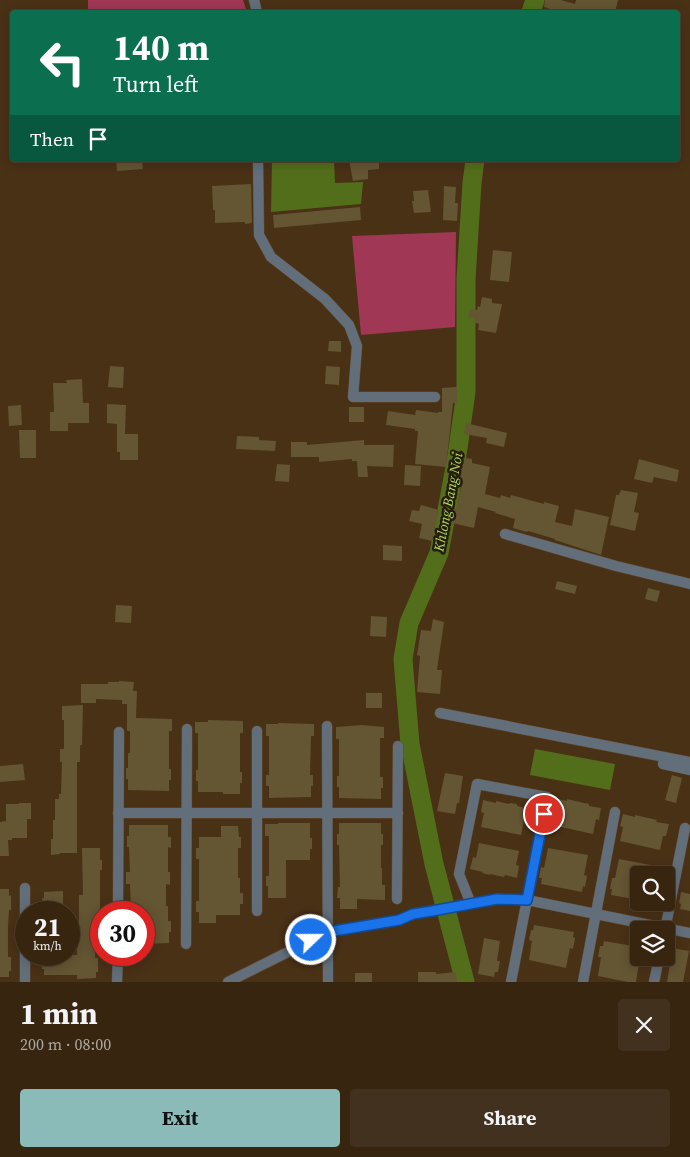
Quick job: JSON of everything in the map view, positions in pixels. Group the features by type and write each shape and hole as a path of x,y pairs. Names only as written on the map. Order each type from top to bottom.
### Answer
{"street":[{"path":"258,162 260,235 271,257 325,299 349,325 357,346 354,397 435,396"},
{"path":"505,534 616,566 690,584"},
{"path":"440,713 690,762"},
{"path":"327,726 328,982"},
{"path":"186,944 187,729"},
{"path":"118,901 119,732"},
{"path":"257,732 257,910"},
{"path":"397,899 398,746"},
{"path":"663,764 690,770"},
{"path":"471,904 459,874 478,784 547,797 511,982"},
{"path":"583,982 615,812"},
{"path":"118,813 398,813"},
{"path":"667,921 685,828"},
{"path":"25,888 25,982"},
{"path":"228,982 328,932 399,920 413,914 497,899 527,900 630,922"},
{"path":"675,931 690,933"},
{"path":"117,982 118,966"},
{"path":"654,982 657,966"}],"shaded area":[{"path":"88,0 243,0 246,10 88,10"},
{"path":"272,162 334,162 335,183 363,182 361,204 271,212"},
{"path":"456,232 455,327 361,335 352,236"},
{"path":"535,749 615,764 610,790 530,775"}],"building":[{"path":"545,0 561,0 575,4 576,0 618,0 616,10 550,10 544,7"},
{"path":"116,162 142,162 143,169 117,171"},
{"path":"349,162 379,162 379,169 368,170 368,179 353,181"},
{"path":"251,184 252,223 215,223 212,186"},
{"path":"444,186 456,187 455,203 458,203 457,221 443,220"},
{"path":"428,190 431,212 414,213 413,191"},
{"path":"360,207 361,220 274,228 273,215"},
{"path":"493,250 512,252 509,282 490,280"},
{"path":"482,297 492,299 492,303 502,304 496,333 478,330 479,324 473,322 474,318 468,317 470,309 477,310 478,306 480,307"},
{"path":"329,341 341,341 341,352 328,351"},
{"path":"110,366 124,367 123,388 108,387"},
{"path":"326,366 340,367 339,385 325,384"},
{"path":"82,379 83,403 89,403 89,423 68,423 68,431 50,431 50,412 54,412 53,383 67,383 66,380"},
{"path":"457,387 457,403 453,403 446,467 415,464 418,431 386,425 388,411 415,415 416,410 442,412 442,388"},
{"path":"107,404 126,405 125,434 138,434 138,460 120,460 120,452 117,452 117,424 107,423"},
{"path":"21,405 22,425 9,426 8,406"},
{"path":"349,407 364,407 364,422 349,422"},
{"path":"466,423 507,433 504,447 486,443 487,438 464,434"},
{"path":"19,430 36,430 36,458 20,458"},
{"path":"237,436 259,437 259,440 276,441 275,451 236,449"},
{"path":"364,440 364,445 394,445 393,467 367,466 368,477 358,477 357,461 352,461 352,459 319,462 319,457 291,457 291,442 307,442 307,445"},
{"path":"460,457 472,459 472,463 490,467 485,494 500,498 501,495 510,498 511,495 559,506 555,522 572,526 575,509 609,517 601,555 555,539 513,528 515,519 478,507 474,528 452,523 452,520 449,519 452,508 456,509 463,481 459,480 460,477 457,477"},
{"path":"639,459 679,470 677,482 654,477 652,483 634,479"},
{"path":"277,464 290,465 289,482 275,481"},
{"path":"405,465 421,466 420,486 404,485"},
{"path":"621,490 638,493 634,512 639,513 635,531 610,525 616,495 619,495"},
{"path":"421,505 439,510 432,541 419,538 422,524 409,521 412,510 419,511"},
{"path":"383,545 402,546 402,561 383,560"},
{"path":"557,581 577,586 575,594 555,589"},
{"path":"648,588 660,591 657,602 645,599"},
{"path":"116,605 132,606 131,623 115,622"},
{"path":"371,616 387,617 386,637 370,636"},
{"path":"433,619 444,622 437,670 442,670 440,694 417,692 420,656 417,655 421,630 431,631"},
{"path":"108,682 134,682 133,691 137,691 136,718 172,719 172,731 169,731 169,769 171,769 171,780 169,780 169,791 128,790 126,768 128,768 128,753 130,753 130,731 127,731 127,704 122,704 122,700 96,699 96,703 81,703 81,684 108,684"},
{"path":"366,693 382,693 382,708 366,708"},
{"path":"83,705 82,745 80,745 80,762 77,762 77,853 51,855 55,799 59,799 59,794 61,794 62,762 60,762 60,749 64,749 62,706"},
{"path":"208,720 243,721 243,733 240,733 240,772 242,772 242,783 240,783 240,794 198,792 196,770 198,770 198,733 195,733 195,722 208,722"},
{"path":"266,724 314,724 314,736 311,736 310,775 313,775 313,786 311,786 311,797 269,798 269,786 266,786 266,775 269,775 269,736 266,736"},
{"path":"362,725 384,727 384,738 380,738 380,777 383,777 381,799 339,798 337,776 339,776 339,739 336,739 336,727"},
{"path":"23,764 25,780 0,782 0,766"},
{"path":"445,773 463,776 459,803 457,803 455,814 437,811"},
{"path":"672,775 682,778 676,803 665,800"},
{"path":"554,798 567,801 567,799 601,808 599,820 596,819 593,834 552,825 555,811 552,810"},
{"path":"483,800 517,804 517,806 529,809 527,821 524,820 521,835 481,827 484,813 481,812"},
{"path":"31,803 31,819 27,819 27,838 12,838 12,840 8,840 9,856 0,856 0,822 6,821 6,804"},
{"path":"623,814 635,817 635,815 669,824 666,836 663,836 660,850 620,841 623,827 620,826"},
{"path":"310,823 312,849 310,849 310,860 286,860 286,898 268,898 266,876 269,876 269,836 265,836 265,824"},
{"path":"339,823 381,823 383,845 381,845 381,868 382,885 385,885 385,900 357,899 357,909 340,909 340,898 337,898 338,887 340,887 339,845 337,845"},
{"path":"129,825 168,825 168,837 171,837 171,848 168,847 170,885 166,884 168,921 171,921 169,943 155,944 155,901 131,901 130,884 126,884 126,872 130,872 129,847 127,847 127,836 129,836"},
{"path":"221,826 238,826 241,848 238,848 238,878 240,878 240,893 243,893 243,904 240,904 240,915 216,915 216,923 199,923 196,901 199,901 199,859 196,859 196,848 199,848 199,837 221,837"},
{"path":"479,843 519,851 516,865 519,866 517,878 505,875 504,877 490,875 470,869 473,857 476,858"},
{"path":"82,848 100,848 102,870 100,870 100,901 90,901 90,966 98,966 96,978 77,979 77,975 44,975 42,966 80,966 79,895 83,895"},
{"path":"548,848 588,855 584,875 587,876 582,892 541,884 542,878 539,878 541,867 544,868"},
{"path":"619,859 656,866 630,866 630,898 611,895 612,878 615,878"},
{"path":"0,889 9,889 9,896 11,895 8,927 8,957 11,957 9,977 0,977"},
{"path":"63,891 63,901 42,901 44,892"},
{"path":"681,892 690,894 690,911 680,909"},
{"path":"534,925 574,932 573,949 570,948 566,968 529,960 532,941 529,940"},
{"path":"484,938 500,941 497,961 500,961 498,972 495,972 494,977 478,974"},
{"path":"604,941 630,945 630,966 639,966 636,982 598,976 601,957 598,957 600,946 603,946"},
{"path":"675,949 689,951 683,982 667,982 670,966 675,966"},
{"path":"418,972 436,972 436,974 456,972 457,982 418,982"},
{"path":"355,973 372,973 372,982 355,982"}],"waterway":[{"name":"Khlong Bang Noi","path":"532,10 535,0"},
{"name":"Khlong Bang Noi","path":"465,982 434,864 410,744 403,659 409,623 439,553 456,462 466,392 466,279 475,162"}],"route":[{"path":"311,940 328,932 399,920 413,914 497,899 527,900 544,814"}]}
